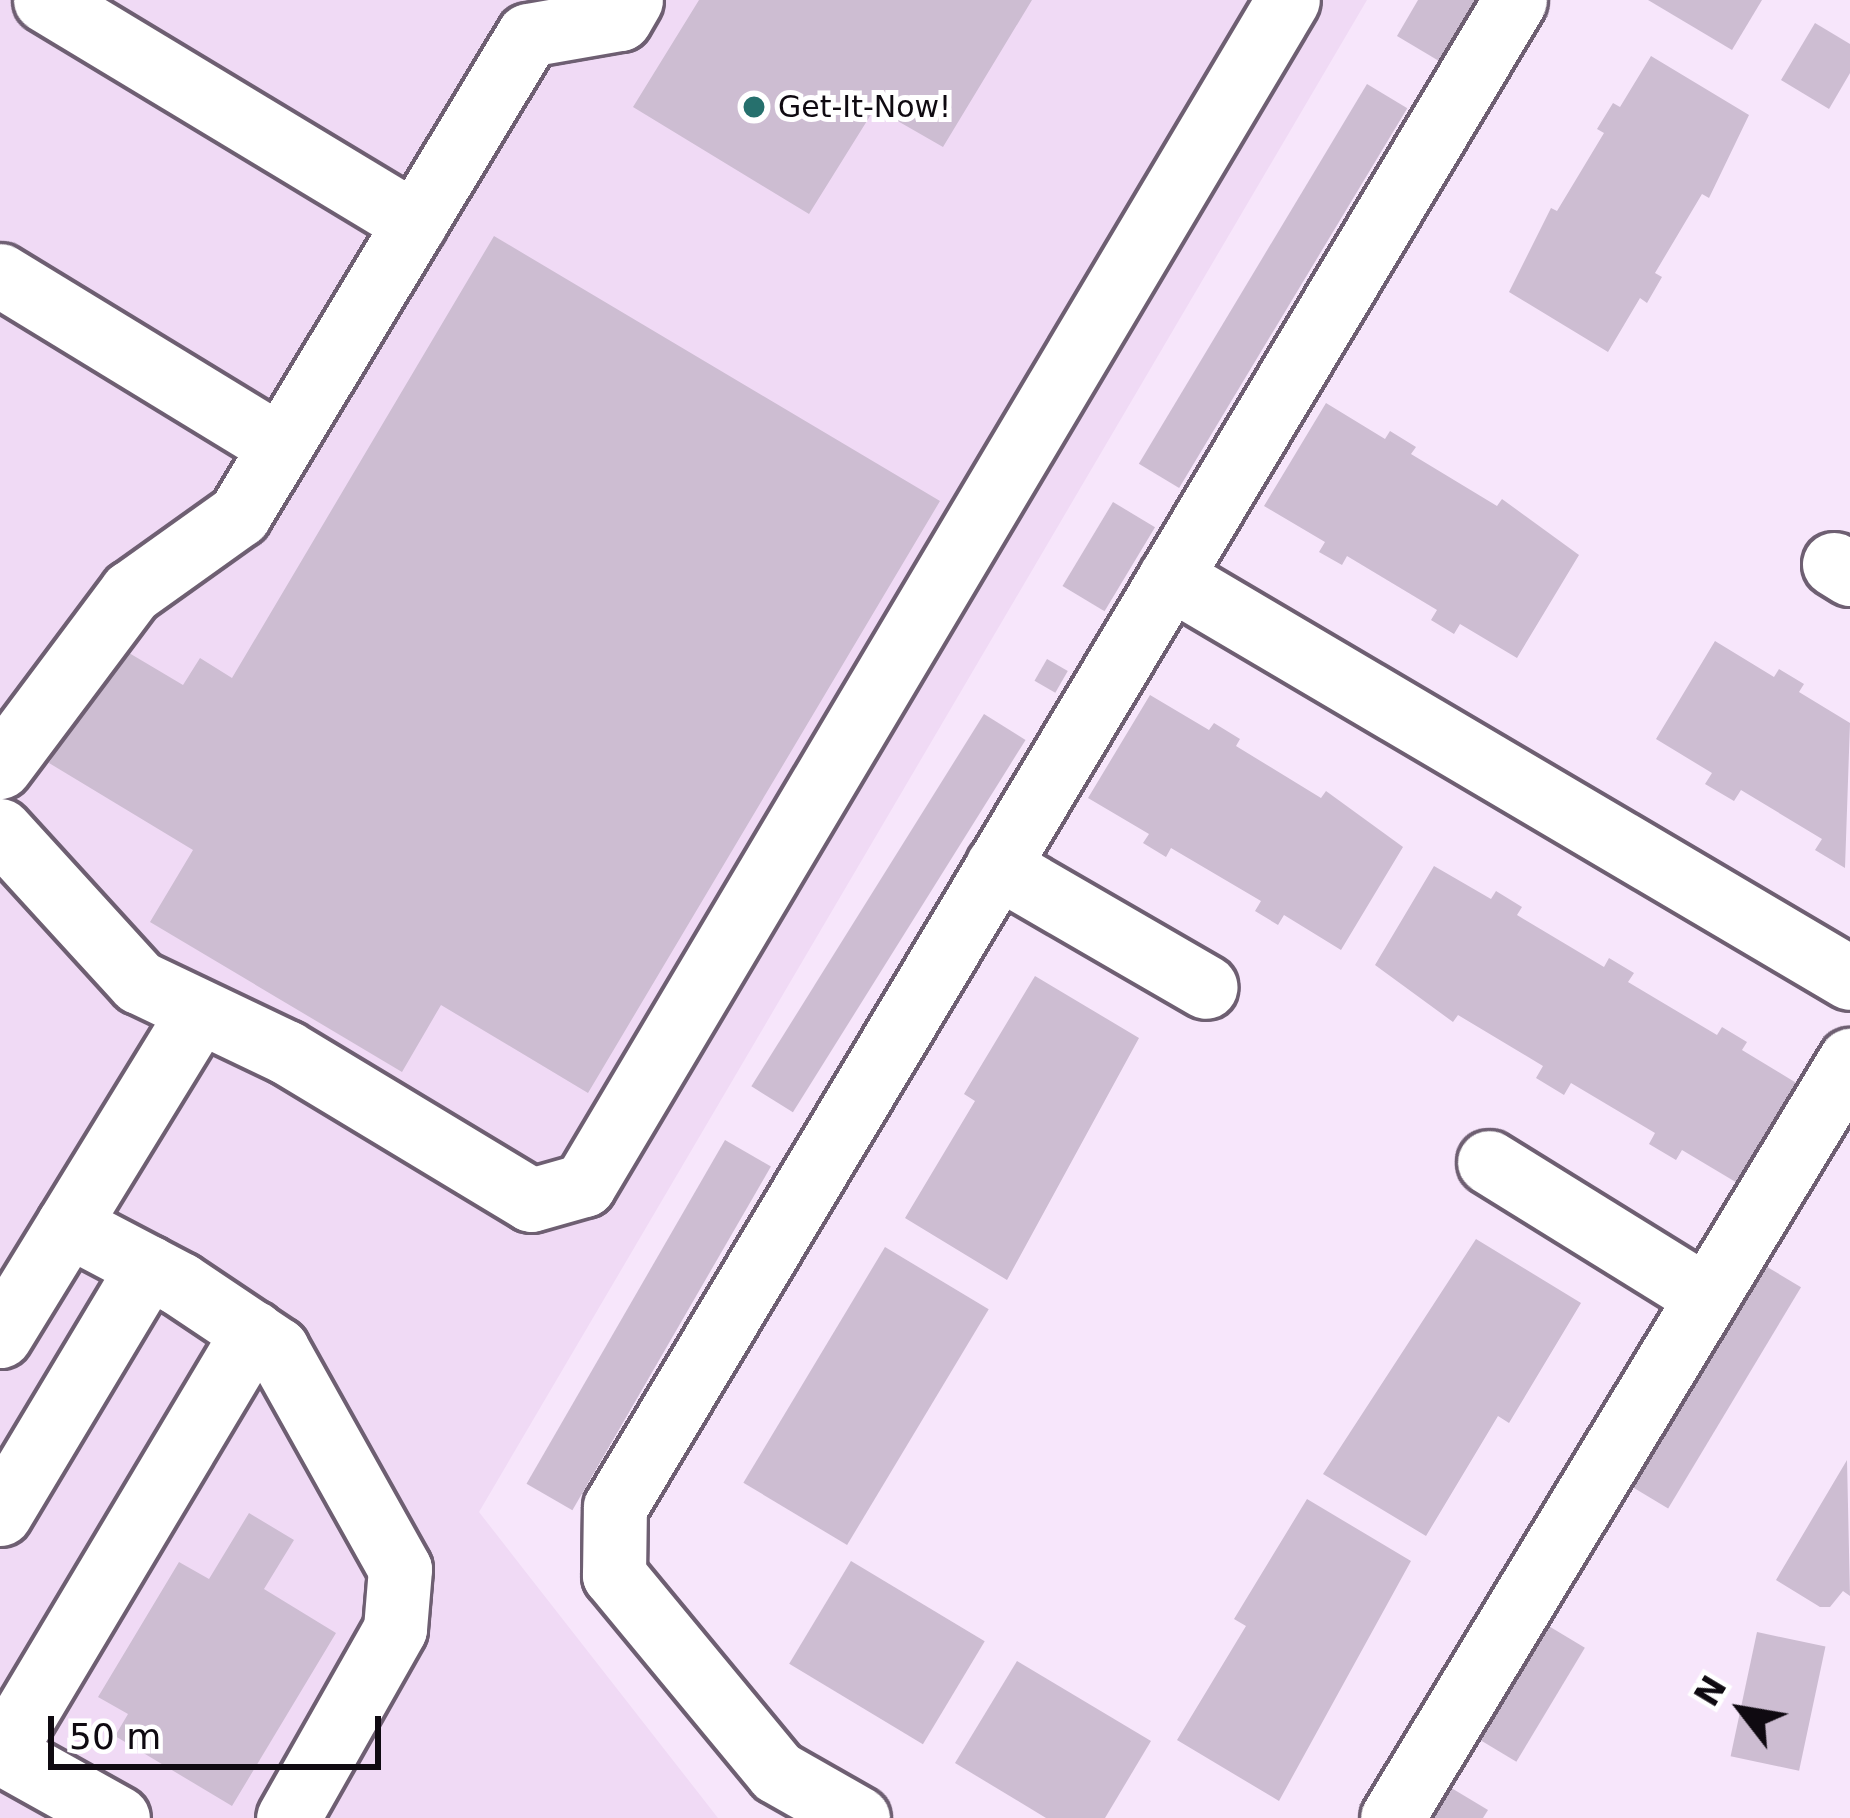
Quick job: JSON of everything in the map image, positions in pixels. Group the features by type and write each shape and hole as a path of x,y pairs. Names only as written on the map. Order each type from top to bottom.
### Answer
{"lane":[{"path":"45,0 415,224"},
{"path":"0,766 131,592 239,515 528,35 620,19 631,0"},
{"path":"0,830 139,982 286,1052 531,1200 584,1185 1288,0"},
{"path":"858,1818 777,1772 614,1575 615,1507 1515,0"},
{"path":"0,275 280,446"},
{"path":"1170,577 1850,978"},
{"path":"997,866 1206,987"},
{"path":"0,1336 198,1013"},
{"path":"1392,1818 1850,1060"},
{"path":"1489,1162 1707,1297"},
{"path":"68,1225 148,1267 277,1348 400,1569 395,1629 288,1818"},
{"path":"0,1514 148,1267"},
{"path":"118,1818 1,1752 254,1332"}],"shaded area":[{"path":"0,0 1367,0 479,1512 718,1818 0,1818"}],"building":[{"path":"699,0 1032,0 943,147 875,108 809,214 633,107"},
{"path":"1418,0 1476,0 1439,61 1397,36"},
{"path":"1648,0 1762,0 1732,50"},
{"path":"1815,23 1850,44 1850,73 1829,109 1781,80"},
{"path":"1651,56 1749,115 1709,198 1702,194 1655,273 1662,277 1647,303 1640,298 1608,352 1509,292 1551,208 1557,211 1604,133 1597,129 1613,103 1620,107"},
{"path":"1367,84 1407,108 1179,488 1139,464"},
{"path":"494,236 940,501 588,1093 441,1005 402,1072 150,922 193,850 49,763 119,647 183,685 200,658 232,678"},
{"path":"1326,403 1385,439 1390,431 1416,447 1411,454 1497,506 1502,499 1579,555 1517,658 1460,624 1454,634 1431,620 1437,610 1347,556 1342,565 1319,552 1325,542 1264,506"},
{"path":"1113,502 1155,527 1105,611 1063,586"},
{"path":"1715,641 1774,677 1779,669 1804,684 1799,692 1850,723 1845,868 1815,850 1822,839 1741,790 1734,801 1705,784 1712,773 1656,739"},
{"path":"1047,659 1068,671 1055,693 1034,681"},
{"path":"1150,695 1209,730 1214,723 1240,739 1236,746 1321,798 1326,791 1403,847 1341,950 1284,915 1278,925 1255,911 1261,901 1171,848 1166,857 1143,843 1149,834 1088,798"},
{"path":"984,714 1026,740 793,1112 751,1086"},
{"path":"1434,866 1491,899 1496,891 1522,907 1517,915 1604,967 1609,958 1634,973 1628,982 1717,1035 1722,1027 1747,1042 1742,1050 1798,1084 1739,1184 1682,1150 1676,1160 1649,1144 1655,1133 1571,1083 1564,1095 1536,1078 1543,1066 1458,1015 1453,1022 1375,965"},
{"path":"1035,976 1139,1038 1007,1280 905,1218 975,1101 964,1094"},
{"path":"725,1140 771,1166 572,1510 526,1484"},
{"path":"1476,1239 1581,1303 1509,1423 1498,1416 1426,1536 1323,1474"},
{"path":"885,1247 989,1309 847,1545 743,1483"},
{"path":"1759,1262 1801,1287 1668,1508 1626,1483"},
{"path":"1847,1460 1850,1596 1843,1591 1830,1607 1820,1607 1776,1580"},
{"path":"1307,1499 1411,1561 1279,1801 1177,1740 1246,1626 1234,1619"},
{"path":"249,1513 294,1540 264,1589 336,1633 232,1806 115,1736 128,1714 98,1697 179,1562 209,1579"},
{"path":"851,1561 985,1641 923,1744 789,1664"},
{"path":"1542,1622 1585,1648 1516,1762 1473,1736"},
{"path":"1757,1632 1825,1647 1799,1771 1731,1756"},
{"path":"1017,1661 1151,1741 1105,1818 1046,1818 955,1763"},
{"path":"1443,1783 1488,1810 1483,1818 1422,1818"}],"place":[{"name":"Get-It-Now!","path":"754,107"}]}
